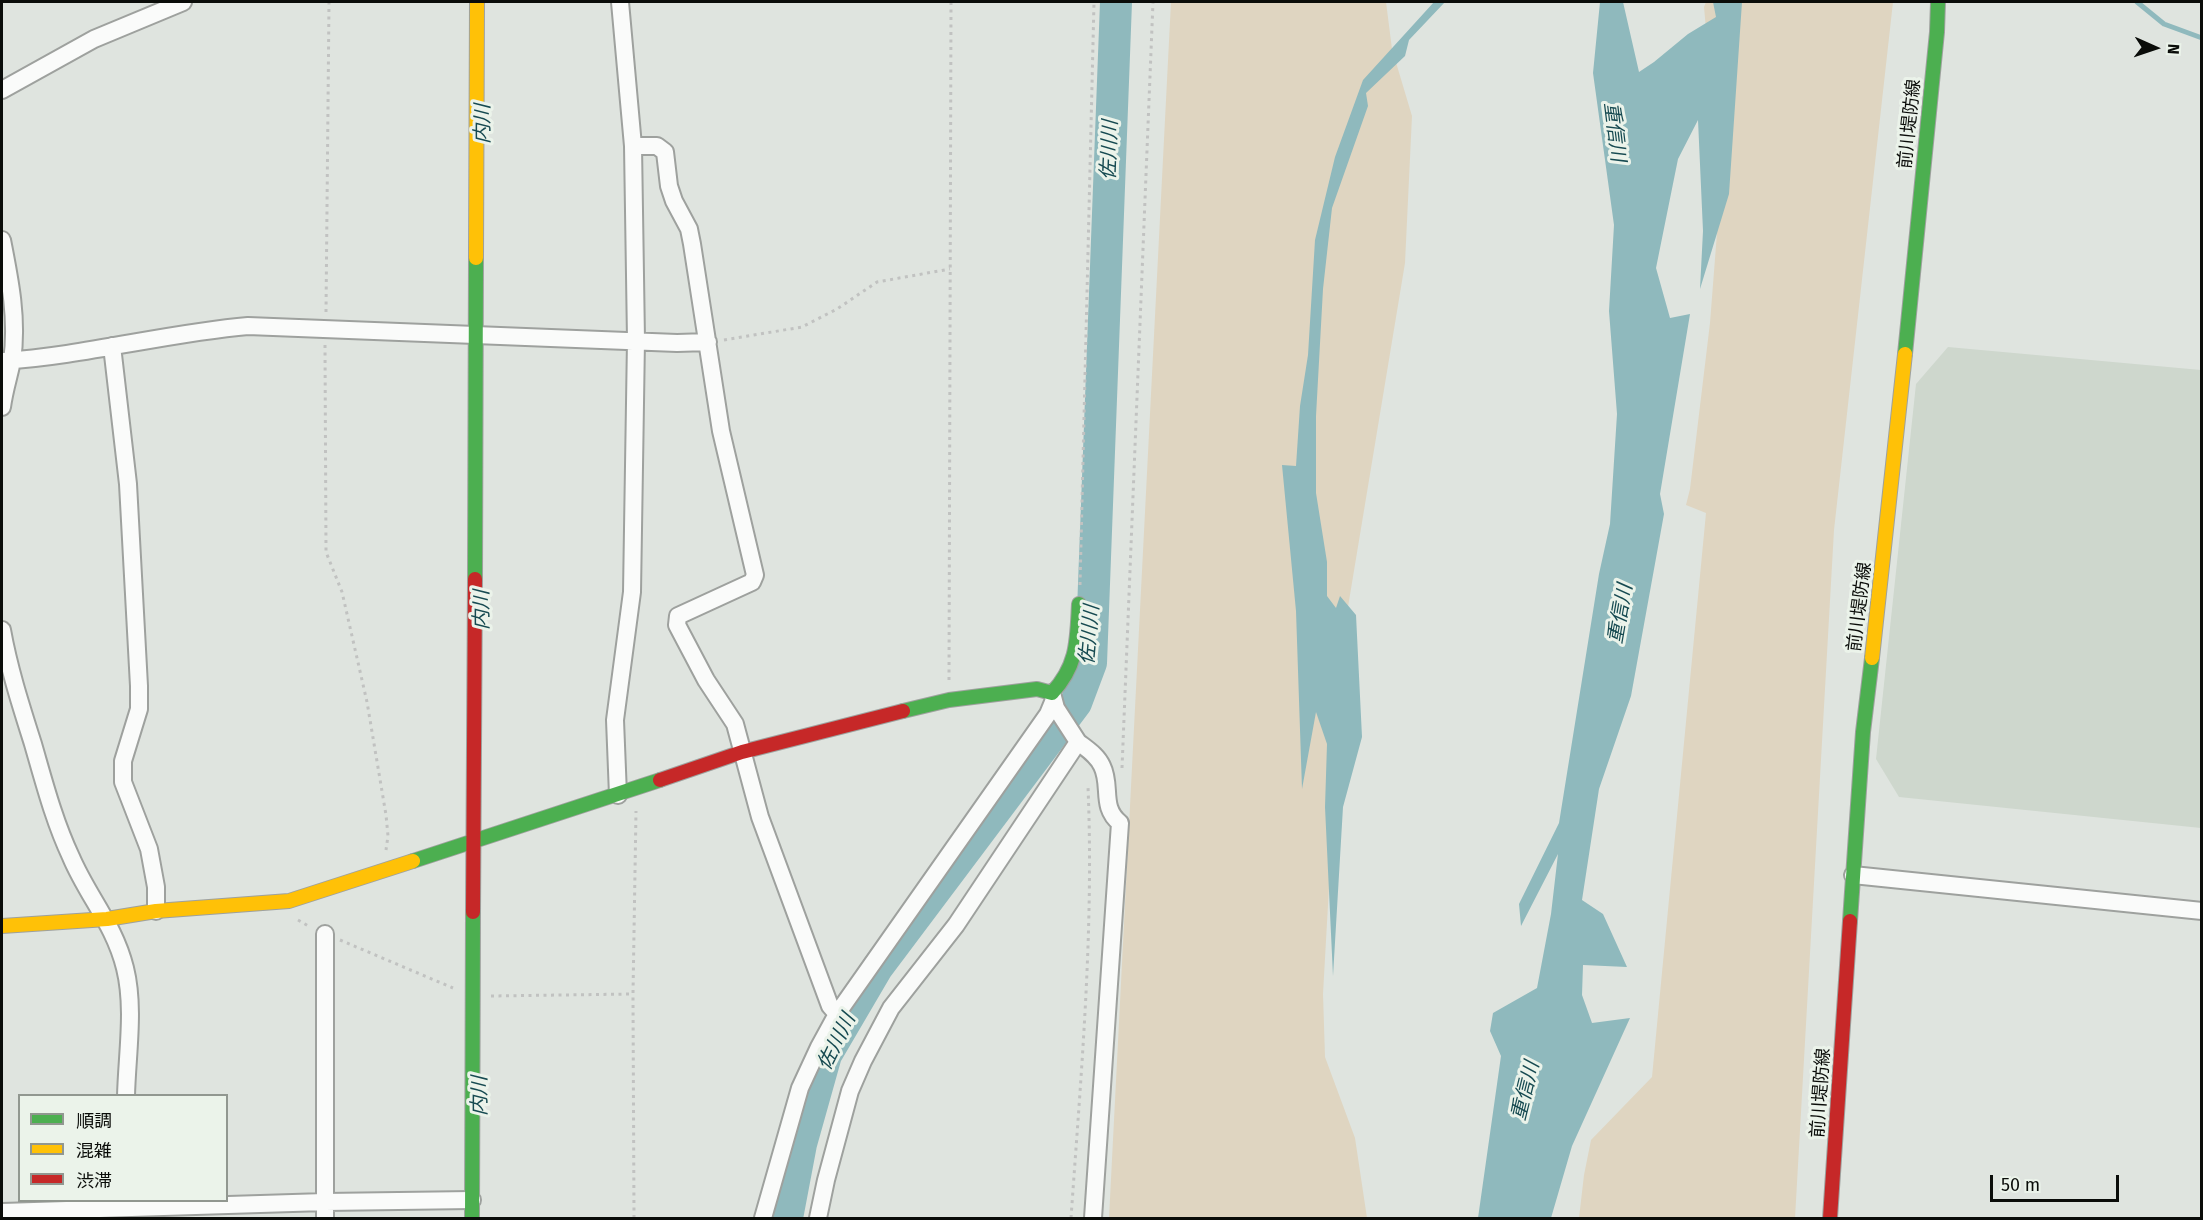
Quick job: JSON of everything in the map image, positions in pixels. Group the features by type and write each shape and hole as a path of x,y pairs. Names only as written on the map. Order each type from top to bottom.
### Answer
{"street":[{"path":"2,90 94,39 183,2"},
{"path":"472,1218 477,2"},
{"path":"618,795 615,720 632,592 636,340 633,146 620,2"},
{"name":"前川堤防線","path":"1830,1218 1863,732 1890,496 1937,32 1938,2"},
{"path":"633,146 657,146 665,152 671,194 691,237 721,431 755,575 752,582 678,616 677,626 706,680 735,724 760,817 830,1006 837,1014"},
{"path":"2,240 12,296 14,325 2,407"},
{"path":"7,361 206,330 257,326 677,343 708,342"},
{"path":"112,346 128,484 139,686 139,709 123,761 123,782 149,849 156,887 156,911"},
{"path":"763,1218 800,1088 819,1047 837,1014 1048,714 1072,669 1076,652 1079,604"},
{"path":"2,630 7,659 59,830 85,886 106,919 117,942 125,970 128,994 126,1094"},
{"path":"2,926 106,919 156,911 289,902 618,795 742,752 949,700 1037,689 1054,701 1076,739 1097,758 1103,767 1111,817 1120,824 1093,1218"},
{"path":"818,1218 850,1090 891,1008 956,925 1076,739"},
{"path":"1853,875 2202,910"},
{"path":"325,934 325,1210"},
{"path":"2,1212 121,1209 325,1210 472,1200"}],"path":[{"path":"329,2 326,552 342,592 366,702 388,836 384,870"},
{"path":"949,700 951,2"},
{"path":"1079,604 1094,2"},
{"path":"1122,776 1153,2"},
{"path":"708,342 802,327 837,309 877,282 950,269"},
{"path":"1071,1218 1088,977 1090,843 1088,784"},
{"path":"634,1218 633,994 637,788"}],"shaded area":[{"path":"1171,2 1386,2 1392,49 1412,116 1405,263 1343,637 1323,994 1325,1057 1355,1138 1367,1218 1109,1218"},
{"path":"1706,2 1893,2 1834,530 1795,1218 1579,1218 1591,1140 1652,1077 1706,513 1686,505 1690,489 1710,323 1717,233 1711,84 1704,7"},
{"path":"1948,347 2201,370 2201,828 1899,797 1876,759 1916,384"}],"water":[{"path":"1434,2 1445,2 1409,40 1405,56 1366,93 1368,106 1332,208 1323,289 1316,416 1316,493 1327,562 1327,596 1336,608 1340,596 1356,615 1362,737 1343,807 1333,976 1325,807 1327,744 1316,712 1302,789 1296,611 1282,465 1296,466 1300,406 1308,355 1315,240 1335,157 1363,80"},
{"name":"重信川","path":"1600,2 1623,2 1639,72 1688,34 1716,17 1713,2 1742,2 1729,194 1700,289 1703,231 1698,120 1678,159 1656,268 1670,318 1690,314 1660,494 1664,514 1631,696 1599,789 1582,900 1603,914 1627,967 1583,965 1582,995 1592,1023 1630,1018 1572,1146 1551,1218 1478,1218 1501,1056 1490,1031 1493,1013 1537,988 1551,914 1558,854 1521,926 1519,904 1559,823 1599,574 1610,524 1617,414 1609,311 1614,225 1593,73"}],"waterway":[{"name":"佐川川","path":"787,1218 801,1144 826,1055 877,968 1076,703 1091,663 1116,2"},
{"path":"2137,2 2164,24 2202,38"}],"traffic: fast":[{"path":"1905,354 1937,32 1938,2"},
{"path":"475,579 476,258"},
{"path":"903,711 949,700 1037,689 1052,693 1061,683 1071,662 1076,641 1079,604"},
{"path":"1850,921 1863,732 1872,658"},
{"path":"413,861 660,780"},
{"path":"472,1218 473,912"}],"traffic: slow":[{"path":"476,258 477,2"},
{"path":"1872,658 1905,354"},
{"path":"2,926 107,919 156,911 289,901 413,861"}],"traffic: jam":[{"path":"473,912 475,579"},
{"path":"660,780 742,752 903,711"},
{"path":"1830,1218 1850,921"}],"water label":[{"name":"内川","path":"483,124"},
{"name":"内川","path":"482,610"},
{"name":"内川","path":"480,1096"}]}
